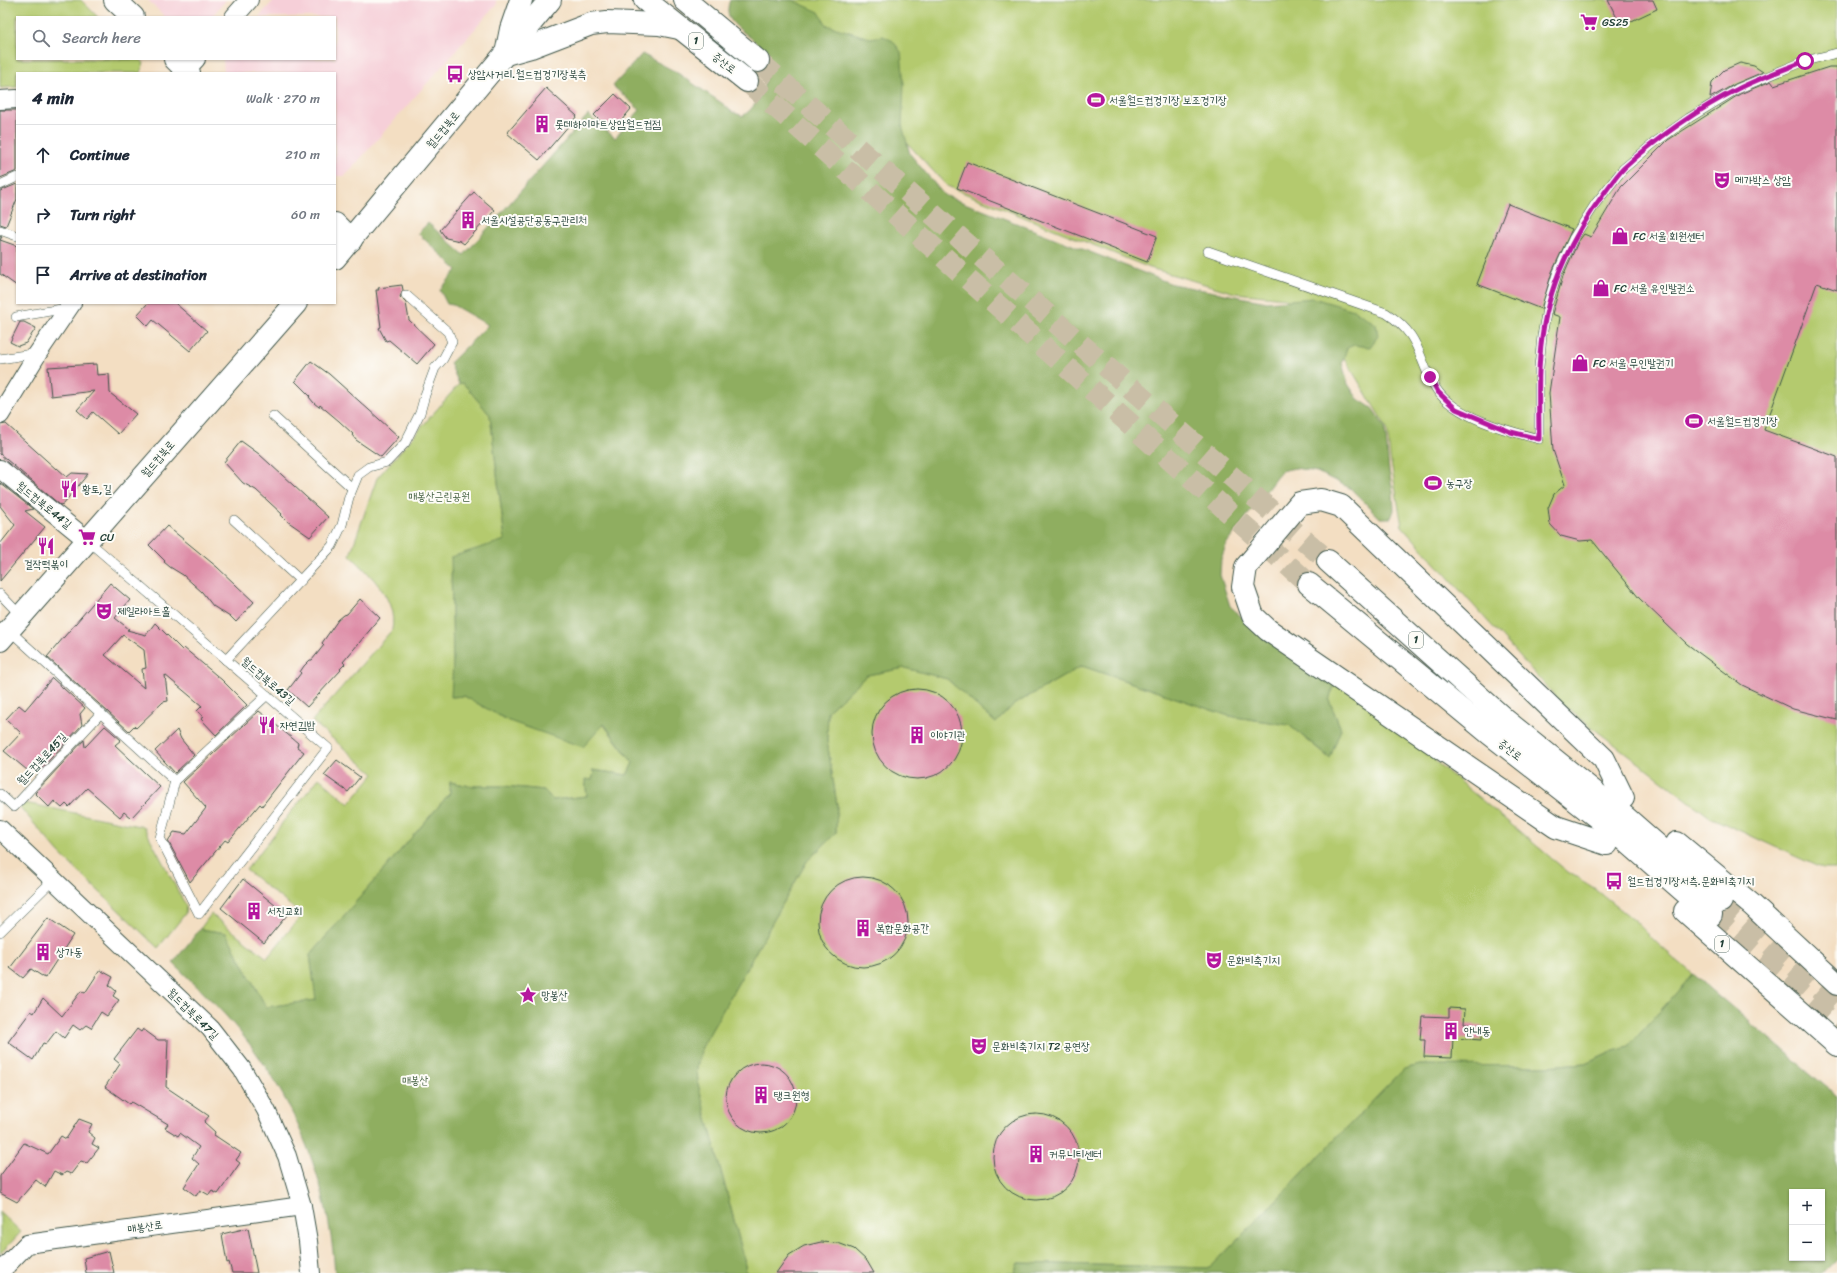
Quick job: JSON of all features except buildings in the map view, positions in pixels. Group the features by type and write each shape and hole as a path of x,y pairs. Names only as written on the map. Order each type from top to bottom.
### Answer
{"main road":[{"path":"115,0 132,16"},
{"path":"521,0 511,29 506,54 531,47 591,24 607,22 659,24 680,28"},
{"name":"월드컵북로","path":"336,257 550,0"},
{"name":"증산로","path":"645,0 747,81"},
{"name":"증산로","path":"688,1 758,60"},
{"path":"336,225 351,240"},
{"name":"월드컵북로","path":"10,629 295,304"},
{"path":"1607,844 1556,827 1268,630 1253,616 1243,587 1246,567 1300,504 1321,500 1341,506 1604,760 1623,798"},
{"name":"증산로","path":"1328,561 1496,726 1616,832 1716,908"},
{"name":"증산로","path":"1309,584 1496,726"},
{"name":"1","path":"1837,984 1752,905 1538,729 1496,726 1503,763 1607,844 1837,1045"}],"street":[{"path":"235,16 249,0"},
{"path":"0,100 16,99"},
{"path":"0,415 38,353 70,306"},
{"name":"월드컵북로44길","path":"0,469 88,540"},
{"name":"월드컵북로47길","path":"0,829 210,1028 242,1069 266,1110 287,1156 302,1206 308,1241 311,1273"},
{"name":"매봉산로","path":"0,1272 27,1244 302,1206"}],"lane":[{"path":"1208,250 1386,313 1411,334 1416,342 1433,384 1450,404 1462,412 1511,432 1539,439 1539,366 1542,336 1548,303 1558,274 1573,239 1596,203 1623,169 1654,143 1689,118 1738,89 1805,61 1837,53"},
{"path":"0,185 16,177"},
{"path":"0,230 16,236"},
{"path":"226,660 332,546 342,525 352,488 358,475 369,467 387,462 405,443 420,413 425,395 436,368 444,359 452,342 448,332 406,295"},
{"path":"16,317 70,306"},
{"path":"0,359 38,353"},
{"path":"272,416 352,488"},
{"path":"234,520 301,581"},
{"name":"월드컵북로43길","path":"88,540 328,748 199,914 160,838 175,781"},
{"path":"0,594 10,629 175,781 267,695"},
{"name":"월드컵북로45길","path":"0,794 14,807 101,713"},
{"path":"0,932 54,879"}],"shaded area":[{"path":"148,0 226,0 212,16 164,16"},
{"path":"274,0 496,0 497,4 345,176 336,176 336,72 224,72 223,60 336,60 336,16 260,16"}],"green space":[{"path":"0,0 81,0 97,16 16,16 16,60 141,60 144,63 140,72 16,72 16,87 0,88"},
{"name":"매봉산","path":"730,0 792,0 819,12 826,25 870,38 883,36 893,41 901,52 904,84 902,125 910,154 944,195 1172,284 1267,302 1313,298 1354,310 1376,324 1378,336 1370,347 1354,345 1347,348 1342,363 1348,384 1358,399 1372,408 1385,427 1389,471 1393,491 1394,510 1391,518 1380,518 1350,488 1317,472 1295,468 1281,471 1227,543 1221,559 1220,575 1230,606 1245,620 1336,681 1329,700 1341,729 1330,758 1289,725 1229,716 1082,666 1013,705 996,723 947,679 905,668 867,675 828,711 827,741 837,805 836,833 807,861 702,1047 697,1066 698,1084 744,1258 746,1273 335,1273 325,1203 303,1136 288,1104 270,1073 250,1044 221,1010 173,963 200,929 226,933 266,1007 316,1000 310,955 450,793 450,782 470,786 504,786 544,790 553,800 587,796 585,779 592,780 594,773 592,770 627,775 633,763 604,724 583,747 509,721 464,696 451,697 453,662 451,557 505,540 490,415 463,383 459,384 450,363 488,325 453,305 447,304 440,290 457,270 418,233 428,223 464,255 588,115 615,138 640,110 613,86 642,54 676,72 723,104 732,112 743,116 756,103 761,94 766,76 766,66 760,48 750,37 732,22 728,9"},
{"path":"733,0 1837,0 1837,869 1823,869 1710,817 1564,706 1402,526 1390,457 1387,428 1332,338 1285,298 1235,293 1150,268 947,186 885,119 728,11"},
{"name":"매봉산근린공원","path":"463,383 490,415 505,540 451,570 453,662 452,697 464,696 509,721 603,724 633,763 627,775 593,770 594,773 592,780 585,780 587,796 553,800 544,790 504,786 470,786 450,782 450,793 310,955 317,1000 266,1007 226,933 200,929 211,914 267,958 302,915 246,870 319,778 349,804 374,774 312,721 392,630 393,619 387,598 374,579 350,555 377,478 459,384"},
{"name":"문화비축기지","path":"1082,666 1229,716 1289,725 1329,758 1341,729 1329,700 1336,681 1441,752 1435,761 1568,872 1594,888 1634,920 1660,946 1693,974 1629,1046 1614,1050 1585,1063 1546,1066 1420,1065 1404,1069 1210,1268 1018,1263 1014,1273 746,1273 744,1258 698,1084 697,1066 702,1047 807,861 836,833 837,805 827,741 828,711 867,675 905,668 947,679 996,723 1013,705"},
{"path":"25,803 144,827 186,906 185,914 158,948 59,853 20,807"},
{"path":"1693,974 1837,1096 1837,1258 1822,1273 1014,1273 1018,1263 1210,1268 1404,1069 1420,1065 1546,1066 1585,1063 1614,1050 1629,1046"},
{"path":"0,1212 21,1232 0,1254"}],"tunnel":[{"path":"758,61 1328,561"},
{"path":"747,81 1309,584"},
{"path":"1721,901 1837,1003"},
{"path":"1711,915 1837,1026"}],"place":[{"name":"GS25","path":"1589,22"},
{"name":"상암사거리.월드컵경기장북측","path":"455,74"},
{"name":"서울월드컵경기장 보조경기장","path":"1096,100"},
{"name":"롯데하이마트상암월드컵점","path":"542,124"},
{"name":"메가박스 상암","path":"1722,180"},
{"name":"서울시설공단공동구관리처","path":"468,220"},
{"name":"FC 서울 회원센터","path":"1620,236"},
{"name":"FC 서울 유인발권소","path":"1601,288"},
{"name":"FC 서울 무인발권기","path":"1580,363"},
{"name":"서울월드컵경기장","path":"1694,421"},
{"name":"농구장","path":"1433,483"},
{"name":"황토,길","path":"69,489"},
{"name":"CU","path":"87,537"},
{"name":"걸작떡볶이","path":"46,546"},
{"name":"제일라아트홀","path":"104,611"},
{"name":"자연김밥","path":"267,725"},
{"name":"이야기관","path":"917,735"},
{"name":"월드컵경기장서측.문화비축기지","path":"1614,881"},
{"name":"서진교회","path":"254,911"},
{"name":"복합문화공간","path":"863,928"},
{"name":"상가동","path":"43,952"},
{"name":"문화비축기지","path":"1214,960"},
{"name":"망봉산","path":"528,995"},
{"name":"안내동","path":"1451,1031"},
{"name":"문화비축기지 T2 공연장","path":"979,1046"},
{"name":"탱크원형","path":"761,1095"},
{"name":"커뮤니티센터","path":"1036,1154"}],"route":[{"path":"1430,377 1438,392 1456,409 1511,432 1539,439 1539,366 1542,336 1548,303 1558,274 1573,239 1596,203 1623,169 1654,143 1689,118 1738,89 1805,61"}]}
